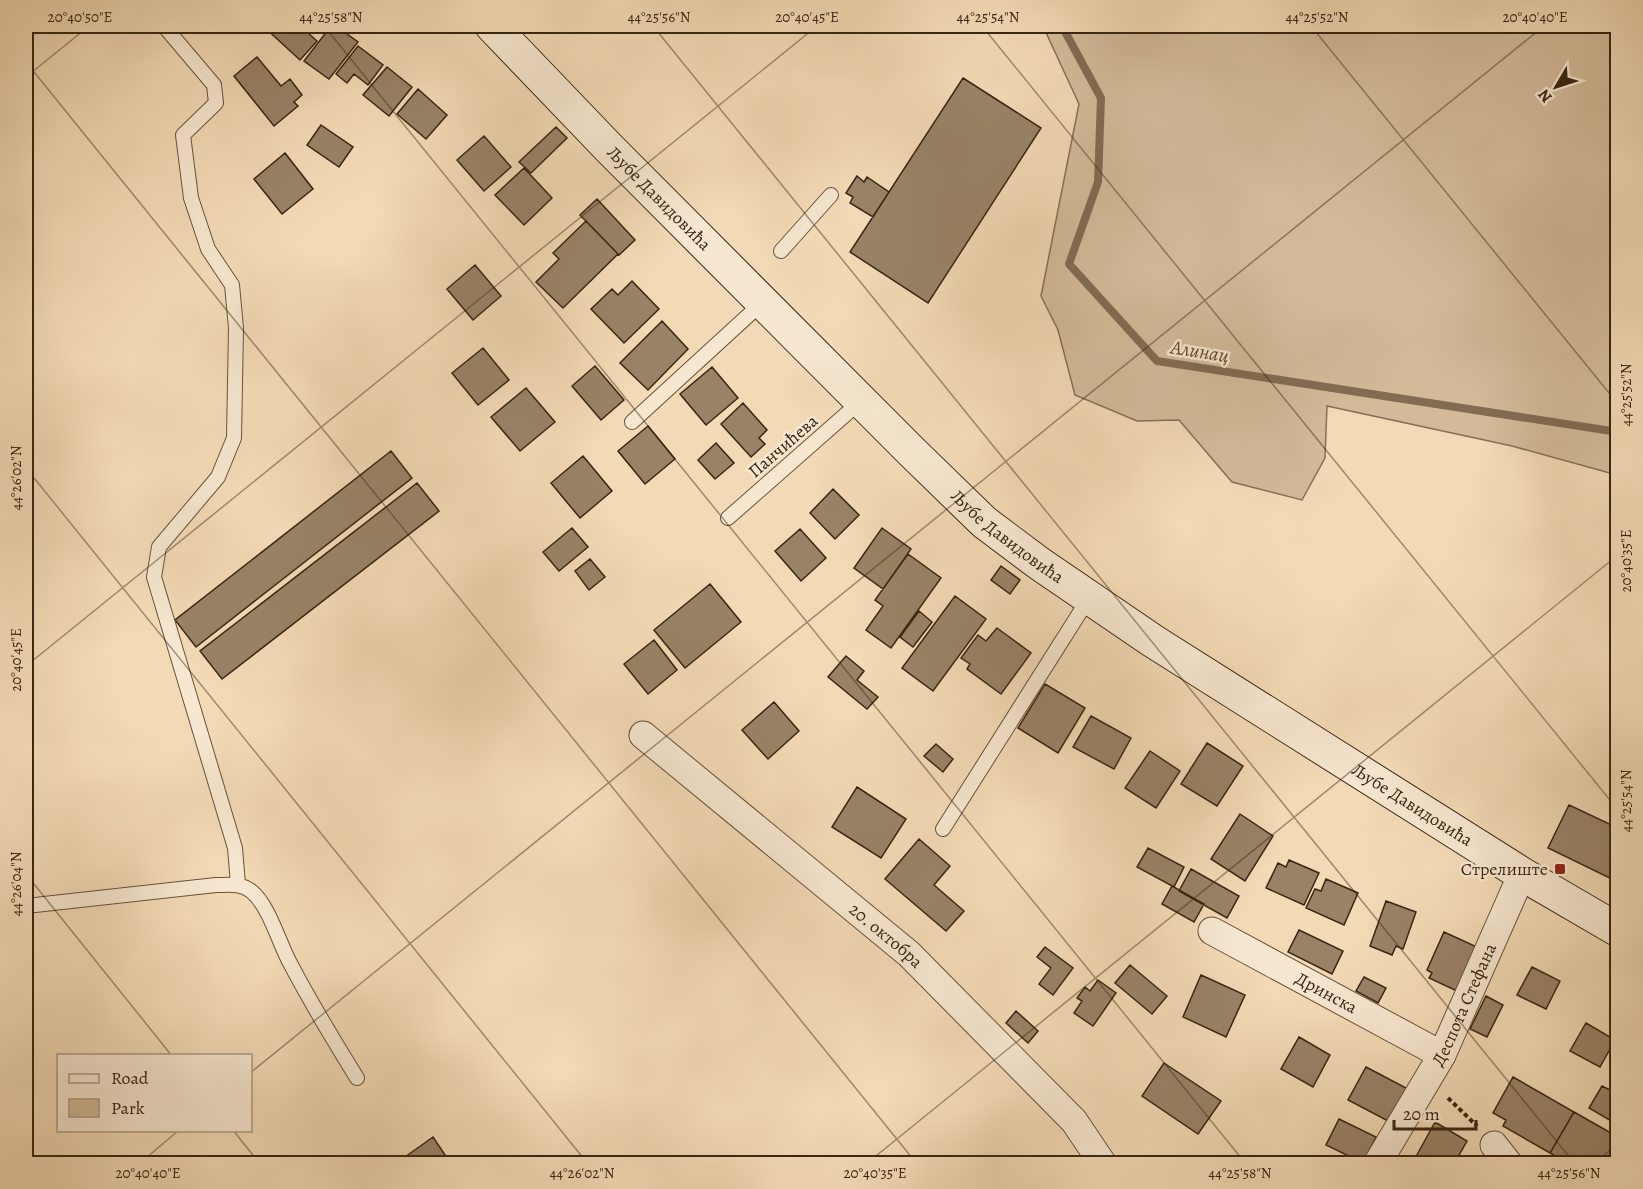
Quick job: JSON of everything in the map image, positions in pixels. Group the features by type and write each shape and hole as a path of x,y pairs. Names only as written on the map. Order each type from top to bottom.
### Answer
{"main road":[{"name":"Љубе Давидовића","path":"492,26 609,148 984,522 1040,564 1162,647 1522,874 1617,930"}],"street":[{"name":"20. октобра","path":"643,735 909,954 1074,1121 1103,1164"},
{"name":"Деспота Стефана","path":"1377,1164 1436,1066 1522,874"},
{"name":"Дринска","path":"1212,931 1436,1066"}],"lane":[{"path":"164,26 214,85 216,104 183,135 191,198 208,249 232,285 236,328 234,438 218,477 159,547 154,577 235,848 238,884"},
{"path":"781,251 831,195"},
{"path":"632,422 763,302"},
{"name":"Панчићева","path":"728,518 861,401"},
{"path":"943,829 1089,598"},
{"path":"26,906 238,884 250,890 259,899 290,964 357,1078"}],"path":[{"path":"1436,1066 1440,1091 1469,1117 1501,1154"}],"green space":[{"path":"1043,26 1617,26 1617,475 1512,446 1327,406 1325,458 1302,500 1232,482 1179,420 1137,421 1075,395 1058,330 1041,296 1079,104"}],"building":[{"path":"263,26 300,26 317,41 300,60"},
{"path":"313,26 325,26 318,32"},
{"path":"331,26 336,26 358,42 329,79 304,61"},
{"path":"358,46 383,65 368,85 354,74 347,83 336,74"},
{"path":"257,57 281,86 290,79 302,95 294,102 298,106 274,126 234,76"},
{"path":"387,67 412,87 389,116 363,95"},
{"path":"963,78 1041,128 928,303 850,252"},
{"path":"418,89 447,115 426,139 397,114"},
{"path":"321,125 353,147 339,167 307,145"},
{"path":"556,127 567,138 531,173 519,162"},
{"path":"484,136 511,167 484,191 457,160"},
{"path":"285,153 313,189 282,214 254,179"},
{"path":"524,168 552,198 524,225 495,195"},
{"path":"857,176 864,182 867,177 889,192 873,217 850,203 853,197 846,193"},
{"path":"597,199 635,240 619,255 580,215"},
{"path":"586,221 618,254 563,308 536,282 559,259 553,253"},
{"path":"475,265 501,296 473,320 447,289"},
{"path":"632,281 659,309 624,343 591,309 612,289 618,295"},
{"path":"662,321 688,349 648,390 620,363"},
{"path":"483,348 509,380 478,405 452,373"},
{"path":"595,366 624,400 601,420 572,386"},
{"path":"712,367 738,398 706,425 680,394"},
{"path":"526,388 555,422 520,451 491,417"},
{"path":"743,403 767,430 759,438 765,444 751,457 721,424"},
{"path":"648,426 675,459 645,484 618,451"},
{"path":"716,443 734,463 715,479 698,460"},
{"path":"391,451 412,478 196,647 175,620"},
{"path":"583,456 612,491 580,518 551,483"},
{"path":"417,483 439,511 222,679 200,651"},
{"path":"833,489 859,515 835,539 810,513"},
{"path":"572,528 588,547 559,571 543,552"},
{"path":"882,528 911,549 883,589 854,568"},
{"path":"800,529 826,558 801,581 775,551"},
{"path":"908,554 941,578 891,648 866,630 883,606 875,600"},
{"path":"590,559 605,577 589,590 575,571"},
{"path":"1001,566 1020,580 1010,594 991,580"},
{"path":"710,584 741,622 685,668 654,630"},
{"path":"955,596 986,619 933,691 902,668"},
{"path":"919,611 932,622 913,647 900,637"},
{"path":"997,628 1031,653 1001,694 967,669 970,664 961,658 978,635 986,641"},
{"path":"654,640 677,670 648,694 624,664"},
{"path":"846,656 864,671 857,680 878,697 867,709 828,677"},
{"path":"1045,684 1085,708 1058,753 1018,728"},
{"path":"774,702 799,731 768,759 742,730"},
{"path":"1091,716 1131,738 1114,769 1073,747"},
{"path":"1207,743 1243,766 1217,806 1181,784"},
{"path":"936,744 953,759 943,772 924,756"},
{"path":"1150,751 1180,771 1156,808 1125,788"},
{"path":"857,787 906,819 881,858 832,827"},
{"path":"1569,805 1618,828 1618,882 1548,848"},
{"path":"1240,814 1273,836 1245,881 1211,859"},
{"path":"919,839 950,866 934,885 964,911 946,931 885,879"},
{"path":"1148,848 1184,867 1174,887 1137,867"},
{"path":"1289,860 1319,873 1304,905 1266,888 1278,863 1286,867"},
{"path":"1191,869 1239,896 1227,918 1179,891"},
{"path":"1326,879 1358,893 1344,925 1306,908 1315,889 1321,891"},
{"path":"1172,886 1204,904 1194,922 1162,904"},
{"path":"1386,901 1416,912 1403,949 1396,946 1392,955 1370,946"},
{"path":"1299,930 1343,951 1332,974 1288,952"},
{"path":"1444,932 1477,947 1457,991 1429,978 1432,973 1427,970"},
{"path":"1045,947 1073,968 1053,995 1039,984 1051,968 1037,957"},
{"path":"1130,965 1167,996 1152,1014 1115,983"},
{"path":"1532,967 1560,981 1546,1009 1517,995"},
{"path":"1201,975 1245,995 1226,1037 1183,1017"},
{"path":"1364,977 1386,988 1378,1003 1356,991"},
{"path":"1098,980 1116,993 1093,1026 1074,1013 1082,1001 1077,998 1085,987 1090,991"},
{"path":"1486,996 1503,1005 1487,1037 1470,1029"},
{"path":"1016,1011 1038,1031 1028,1043 1006,1023"},
{"path":"1586,1023 1615,1040 1600,1067 1570,1051"},
{"path":"1299,1037 1330,1055 1313,1087 1281,1069"},
{"path":"1164,1063 1221,1101 1198,1134 1142,1096"},
{"path":"1366,1067 1408,1089 1390,1122 1348,1100"},
{"path":"1513,1077 1574,1112 1550,1153 1503,1126 1506,1120 1493,1113"},
{"path":"1602,1086 1618,1094 1618,1125 1589,1108"},
{"path":"1574,1112 1618,1137 1618,1143 1606,1164 1569,1164 1550,1153"},
{"path":"1339,1119 1376,1137 1363,1163 1326,1145"},
{"path":"1435,1122 1467,1141 1454,1164 1412,1164"},
{"path":"433,1137 451,1164 399,1164 398,1162"}],"waterway":[{"name":"Алинац","path":"1062,26 1101,98 1098,182 1069,264 1157,361 1618,432"}],"place":[{"name":"Стрелиште","path":"1560,869"}]}
